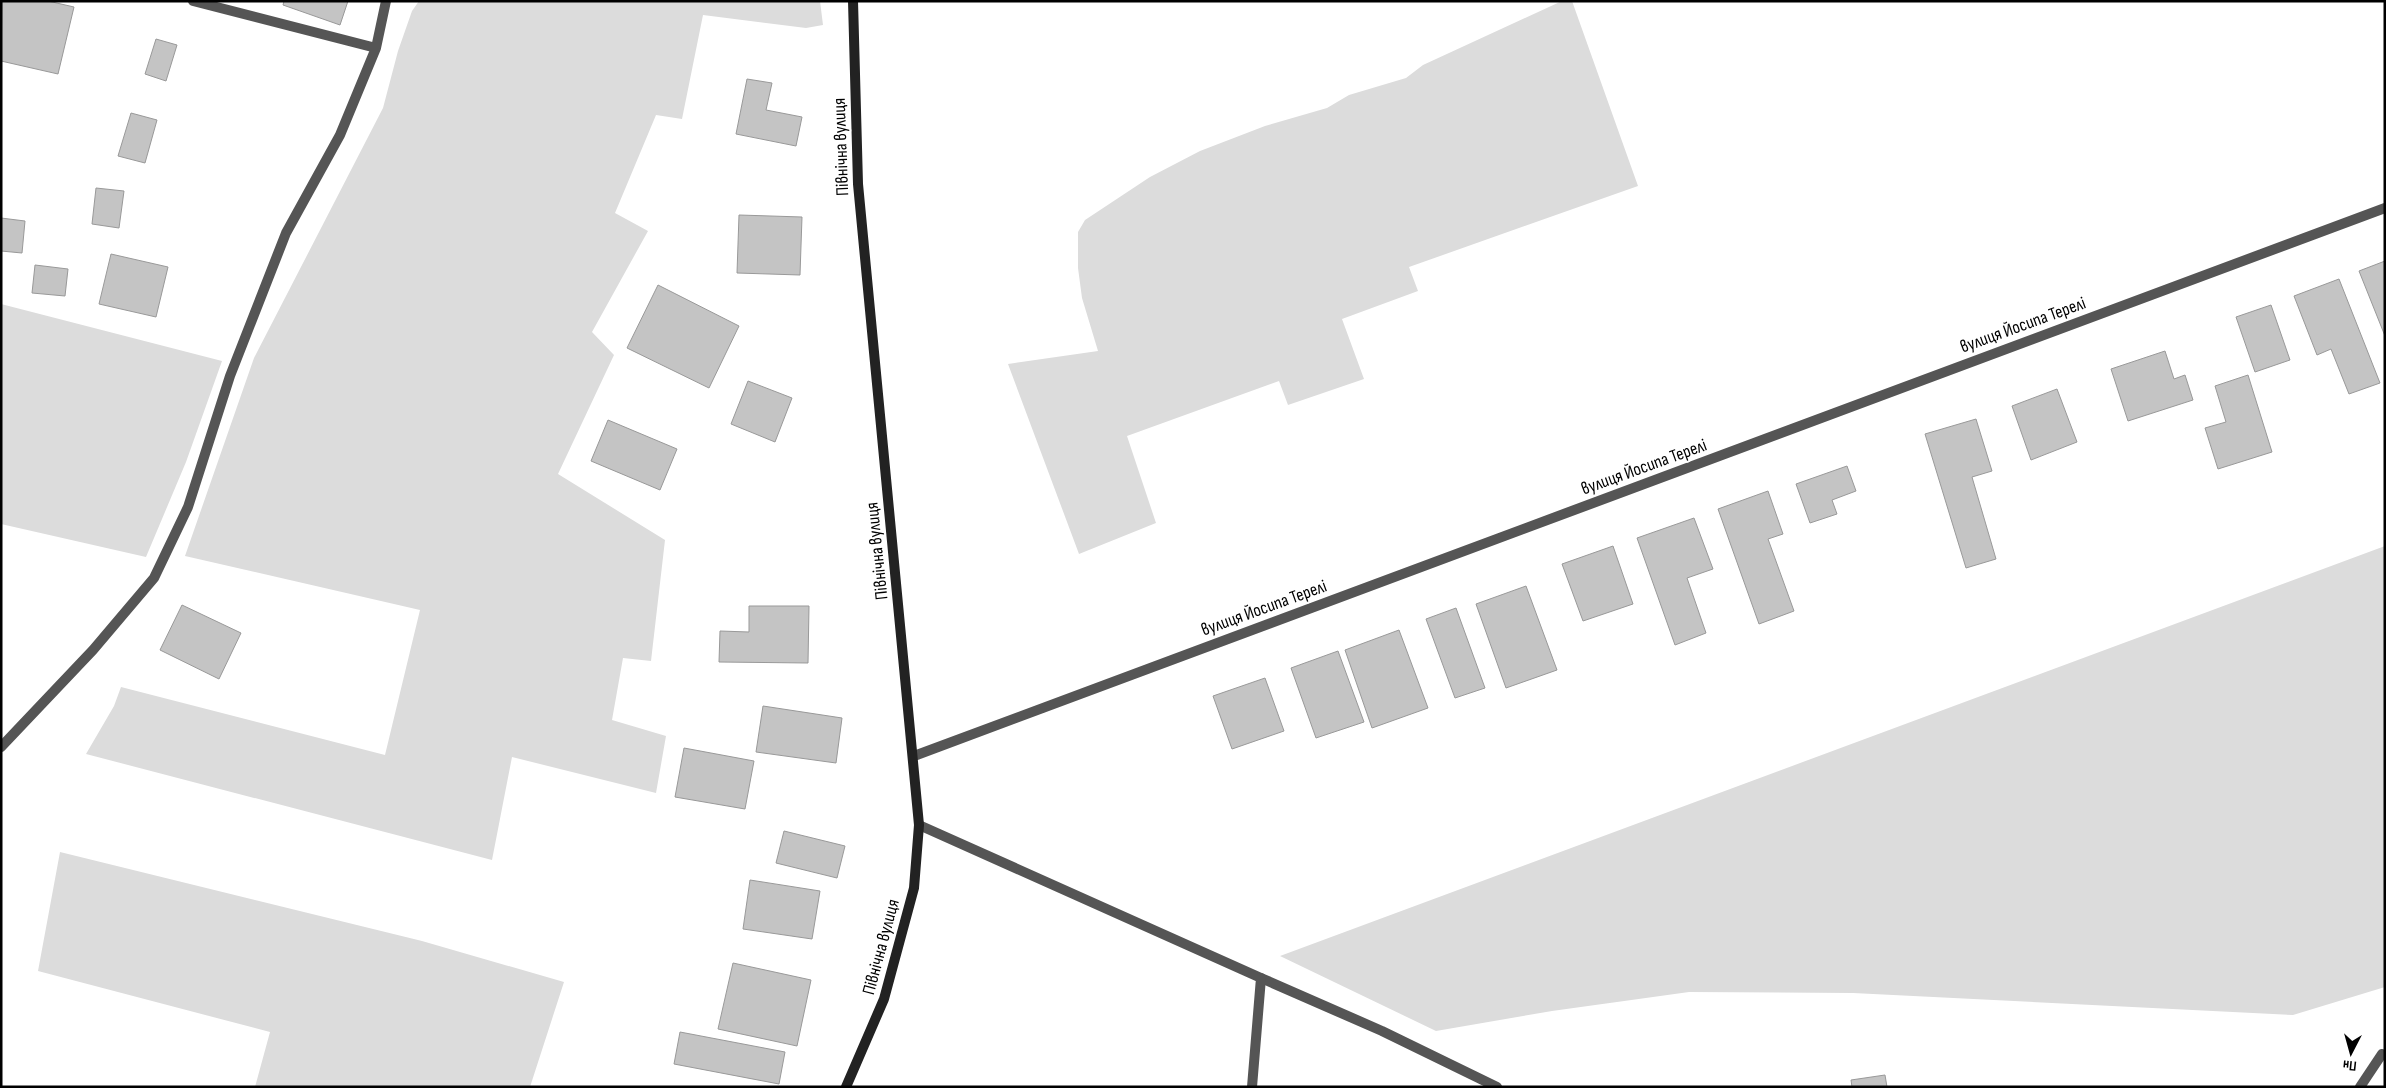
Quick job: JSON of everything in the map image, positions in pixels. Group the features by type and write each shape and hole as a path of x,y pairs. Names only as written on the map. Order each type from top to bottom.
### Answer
{"street":[{"path":"193,1 376,48"},
{"path":"1,747 93,650 154,578 188,506 230,376 286,233 340,135 376,48 386,1"},
{"name":"Північна вулиця","path":"846,1087 884,999 914,888 919,824 858,184 853,1"},
{"name":"вулиця Йосипа Терелі","path":"914,756 2385,208"},
{"path":"919,824 1261,978 1382,1030 1497,1087"},
{"path":"1252,1087 1261,978"},
{"path":"2360,1087 2382,1054"}],"shaded area":[{"path":"419,1 820,1 823,25 806,28 703,15 682,119 656,115 615,213 648,231 592,332 614,355 558,474 665,540 651,661 623,658 612,720 666,736 656,793 512,757 492,860 86,754 114,706 121,687 385,755 420,610 185,556 254,358 383,108 398,51 412,11"},
{"path":"1562,1 1572,1 1638,186 1409,267 1418,291 1342,319 1364,379 1288,405 1279,381 1127,436 1156,523 1079,554 1008,364 1098,351 1082,298 1078,268 1078,232 1085,220 1150,177 1200,151 1265,126 1327,108 1349,95 1406,78 1423,65"},
{"path":"1,304 222,361 186,462 146,557 1,524"},
{"path":"2385,546 2385,987 2293,1015 1853,993 1689,992 1552,1011 1436,1031 1280,956"},
{"path":"60,852 422,941 564,982 530,1087 255,1087 270,1032 38,971"}],"building":[{"path":"2,1 48,1 74,7 58,74 1,61"},
{"path":"284,1 348,1 340,25 283,5"},
{"path":"156,39 177,45 166,81 145,74"},
{"path":"747,79 772,83 766,110 802,117 796,146 736,134"},
{"path":"131,113 157,120 145,163 118,156"},
{"path":"96,188 124,191 119,228 92,224"},
{"path":"739,215 802,217 800,275 737,273"},
{"path":"1,218 25,221 22,253 1,251"},
{"path":"111,254 168,267 156,317 99,304"},
{"path":"2385,261 2385,336 2359,271"},
{"path":"35,265 68,269 65,296 32,293"},
{"path":"2339,279 2380,383 2349,394 2331,349 2317,355 2294,296"},
{"path":"658,285 739,326 709,388 627,348"},
{"path":"2271,305 2290,360 2255,372 2236,317"},
{"path":"2165,351 2174,379 2185,375 2193,400 2128,421 2111,369"},
{"path":"2248,375 2272,452 2218,469 2205,428 2226,422 2215,386"},
{"path":"748,381 792,398 775,442 731,424"},
{"path":"2057,389 2077,442 2031,460 2012,406"},
{"path":"1976,419 1992,471 1972,477 1996,559 1966,568 1925,434"},
{"path":"608,420 677,449 660,490 591,461"},
{"path":"1847,466 1856,491 1832,500 1837,514 1810,523 1796,484"},
{"path":"1768,491 1783,534 1768,539 1794,611 1759,624 1718,509"},
{"path":"1694,518 1713,569 1687,578 1706,633 1675,645 1637,538"},
{"path":"1613,546 1633,604 1583,621 1562,564"},
{"path":"1526,586 1557,670 1506,688 1476,604"},
{"path":"182,605 241,633 219,679 160,650"},
{"path":"749,606 809,606 808,663 719,662 720,631 749,632"},
{"path":"1456,608 1485,688 1455,698 1426,619"},
{"path":"1399,630 1428,708 1372,728 1345,650"},
{"path":"1338,651 1364,722 1316,738 1291,668"},
{"path":"1265,678 1284,731 1232,749 1213,696"},
{"path":"763,706 842,718 836,763 756,752"},
{"path":"684,748 754,761 745,809 675,797"},
{"path":"784,831 845,846 837,878 776,863"},
{"path":"750,880 820,891 812,939 743,929"},
{"path":"733,963 811,980 797,1046 718,1029"},
{"path":"680,1032 785,1052 779,1084 674,1064"},
{"path":"1885,1075 1887,1087 1852,1087 1851,1080"}]}
